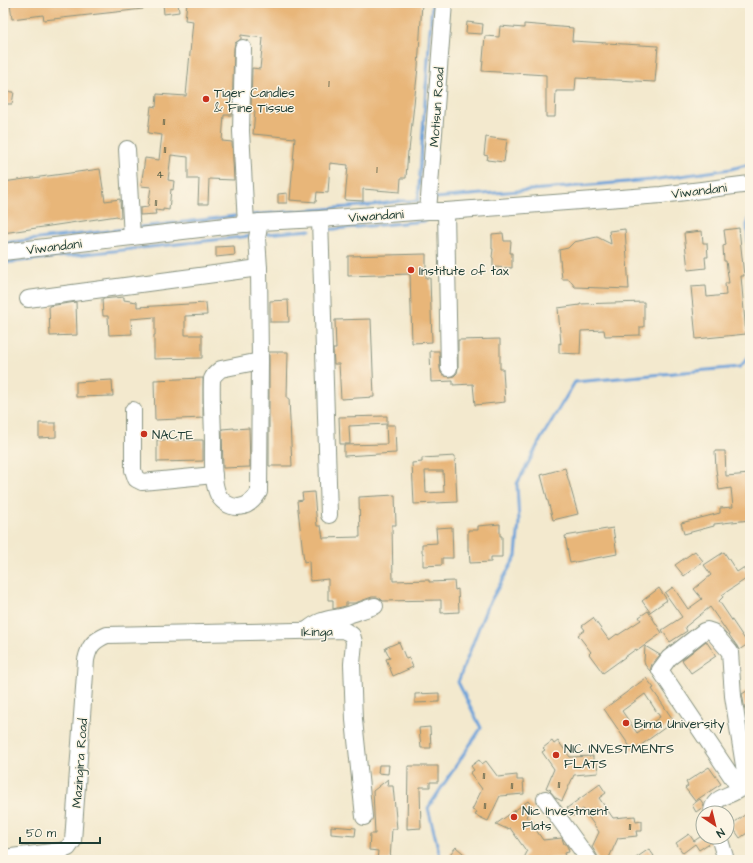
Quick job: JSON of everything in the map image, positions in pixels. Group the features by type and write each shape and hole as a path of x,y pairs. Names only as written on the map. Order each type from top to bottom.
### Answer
{"street":[{"name":"Motisun Road","path":"428,211 444,3"},
{"path":"243,48 241,131 253,223 257,238 259,268 260,361 259,492 251,503 244,506 231,506 224,502 216,491 214,475 212,379 217,371 221,369 260,361"},
{"path":"127,149 132,237"},
{"name":"Viwandani","path":"3,252 253,223 446,211 661,195 750,184"},
{"path":"446,211 449,368"},
{"path":"320,219 329,515"},
{"path":"28,299 259,268"},
{"path":"133,410 133,470 136,479 142,482 214,475"},
{"path":"306,631 322,620 346,616 375,606"},
{"name":"Ikinga","path":"99,639 107,635 342,630 352,635 354,642 352,664 354,720 364,817"},
{"path":"714,805 717,801 740,789 743,785 745,772 733,696 730,652 714,632 707,630 669,658 660,670 740,789"},
{"name":"Mazingira Road","path":"3,858 61,851 68,848 73,841 86,660 92,644 99,639"},
{"path":"545,799 589,860"},
{"path":"721,845 726,860"}],"building":[{"path":"10,3 142,3 143,9 44,20 43,15 12,19"},
{"path":"163,3 178,3 179,12 164,14"},
{"path":"187,3 422,3 418,67 406,178 401,178 400,192 363,189 363,201 345,200 348,165 330,163 328,193 317,192 316,202 290,200 295,138 253,134 255,111 251,110 252,68 260,69 263,38 241,35 241,39 235,43 234,48 232,115 224,115 222,141 232,142 234,180 209,179 208,204 198,204 199,179 188,179 188,157 171,155 168,180 174,181 173,190 171,189 169,210 155,210 156,214 140,215 140,208 148,207 151,187 141,186 145,158 159,160 162,135 148,133 151,106 156,107 157,94 186,96 193,21 185,20"},
{"path":"467,22 483,24 482,34 466,33"},
{"path":"524,24 573,28 572,41 658,46 655,82 576,78 575,91 556,91 555,117 546,117 546,75 482,71 485,36 499,37 500,26 524,28"},
{"path":"3,91 14,92 12,104 3,104"},
{"path":"486,137 507,140 504,162 487,160 488,156 484,155"},
{"path":"100,169 105,201 120,199 121,218 118,218 117,216 3,233 3,182"},
{"path":"287,193 287,203 278,203 278,194"},
{"path":"739,228 744,276 741,276 746,334 696,339 691,287 706,286 707,297 726,295 725,283 729,283 726,261 724,261 723,246 726,245 724,230"},
{"path":"625,229 629,289 575,287 569,279 562,279 559,250 568,248 574,242 597,237 611,244 609,231"},
{"path":"702,231 703,243 707,243 708,257 705,257 706,268 688,270 684,233"},
{"path":"503,233 504,241 511,241 510,253 512,253 512,268 493,267 492,234"},
{"path":"234,246 235,255 216,257 216,247"},
{"path":"426,254 426,278 430,278 432,342 412,343 410,274 348,276 348,256"},
{"path":"124,297 124,300 137,302 137,307 206,303 207,315 185,316 185,335 202,335 202,358 154,359 155,317 131,319 132,334 109,335 108,316 103,316 102,299"},
{"path":"288,300 289,322 270,322 270,301"},
{"path":"76,302 77,335 50,336 49,306"},
{"path":"644,302 644,327 640,327 640,335 605,336 604,330 581,331 580,354 559,353 559,343 561,344 558,308 580,304"},
{"path":"371,319 374,397 341,399 339,364 334,364 333,349 336,349 335,320"},
{"path":"500,339 500,369 503,369 505,402 475,405 473,384 453,385 453,381 431,382 430,351 439,351 441,373 450,377 457,373 458,340"},
{"path":"269,352 288,352 287,398 289,398 292,466 269,466"},
{"path":"203,378 203,418 155,420 154,380"},
{"path":"112,380 113,396 76,397 76,382"},
{"path":"387,416 387,424 349,426 350,444 340,444 339,417"},
{"path":"39,423 56,423 56,437 39,438"},
{"path":"386,425 395,425 396,453 344,456 344,445 387,444"},
{"path":"249,428 250,467 223,468 222,429"},
{"path":"157,440 203,440 203,461 157,462"},
{"path":"715,451 725,451 726,476 750,474 750,520 714,524 714,526 684,534 681,523 720,513 720,508 733,507 731,488 719,490"},
{"path":"455,456 457,502 414,504 412,463 422,462 422,458","holes":["425,471 443,471 444,492 426,493"]},
{"path":"565,468 578,514 553,520 541,475"},
{"path":"314,492 317,526 321,526 323,538 360,537 359,497 395,495 396,525 392,525 393,581 454,581 455,590 458,589 459,612 441,613 441,600 383,601 377,597 372,597 355,603 346,603 346,606 333,609 333,600 328,600 328,579 310,581 309,561 304,562 297,501 303,500 302,493"},
{"path":"500,524 500,536 502,536 502,557 491,557 491,562 470,563 468,551 468,530 478,530 478,526"},
{"path":"452,527 453,558 442,558 442,565 423,566 422,544 437,543 436,528"},
{"path":"613,528 617,554 570,563 565,536"},
{"path":"695,551 703,561 684,576 675,565"},
{"path":"724,552 737,572 743,568 749,577 722,595 723,597 719,601 748,644 739,650 710,607 685,627 687,631 670,642 662,630 682,617 665,593 673,587 688,609 702,599 694,589 711,575 704,565"},
{"path":"659,588 667,600 650,612 642,601"},
{"path":"648,611 662,633 637,651 636,649 603,673 589,654 591,652 578,635 585,630 582,626 593,618 609,640 641,620 639,617"},
{"path":"706,641 716,656 691,673 682,660"},
{"path":"399,642 406,659 409,658 413,667 393,676 386,659 390,658 385,648"},
{"path":"645,646 660,655 652,664 650,671 645,665 644,661"},
{"path":"646,678 654,688 652,689 674,721 633,751 604,709","holes":["645,694 660,717 637,733 622,711"]},
{"path":"750,689 750,717 745,710 742,694"},
{"path":"439,693 439,702 415,703 415,694"},
{"path":"430,727 431,748 421,748 419,728"},
{"path":"552,741 554,744 558,741 570,757 593,756 593,761 597,761 598,773 574,775 562,801 556,798 550,791 551,790 546,788 554,769 542,752 545,750 543,748"},
{"path":"479,760 482,764 486,761 498,777 517,775 517,780 523,780 524,794 500,796 488,821 475,815 477,812 472,810 482,789 470,773 474,770 471,766"},
{"path":"379,765 389,765 388,774 378,773"},
{"path":"408,766 438,766 438,782 430,782 430,787 420,787 421,828 407,829"},
{"path":"709,767 721,784 695,801 685,788 688,786 686,782"},
{"path":"388,779 387,786 393,786 397,829 392,829 390,860 377,860 378,851 369,850 370,834 375,834 373,791"},
{"path":"600,784 606,793 599,798 613,818 635,816 636,822 642,821 642,831 636,831 637,836 618,838 608,860 598,860 592,847 599,832 583,809 573,816 567,808"},
{"path":"700,799 704,805 695,805 695,810 692,805"},
{"path":"528,801 534,809 526,816 543,840 562,838 569,852 564,853 565,857 523,860 527,852 510,828 507,829 496,824"},
{"path":"750,811 750,831 740,838 735,831 735,822"},
{"path":"331,826 356,828 355,836 331,834"},
{"path":"689,834 695,840 695,844 683,853 676,843"},
{"path":"696,845 706,845 699,850"},
{"path":"456,847 471,860 447,860"},
{"path":"649,849 654,856 649,860 633,860"}],"waterway":[{"path":"251,215 373,205 401,201 418,201 432,3"},
{"path":"435,196 435,198 651,180 731,169 750,164"},
{"path":"750,215 747,225 750,264"},
{"path":"141,227 235,216"},
{"path":"324,230 426,221"},
{"path":"3,243 126,229"},
{"path":"267,234 310,230"},
{"path":"3,263 251,236"},
{"path":"441,860 428,808 481,728 458,682 486,609 516,556 519,522 517,484 542,437 575,382 740,367 750,355"}],"place":[{"name":"Tiger Candles & Fine Tissue","path":"206,99"},
{"name":"Institute of tax","path":"411,270"},
{"name":"NACTE","path":"144,434"},
{"name":"Bima University","path":"626,723"},
{"name":"NIC INVESTMENTS FLATS","path":"556,755"},
{"name":"Nic Investment Flats","path":"514,817"}]}
